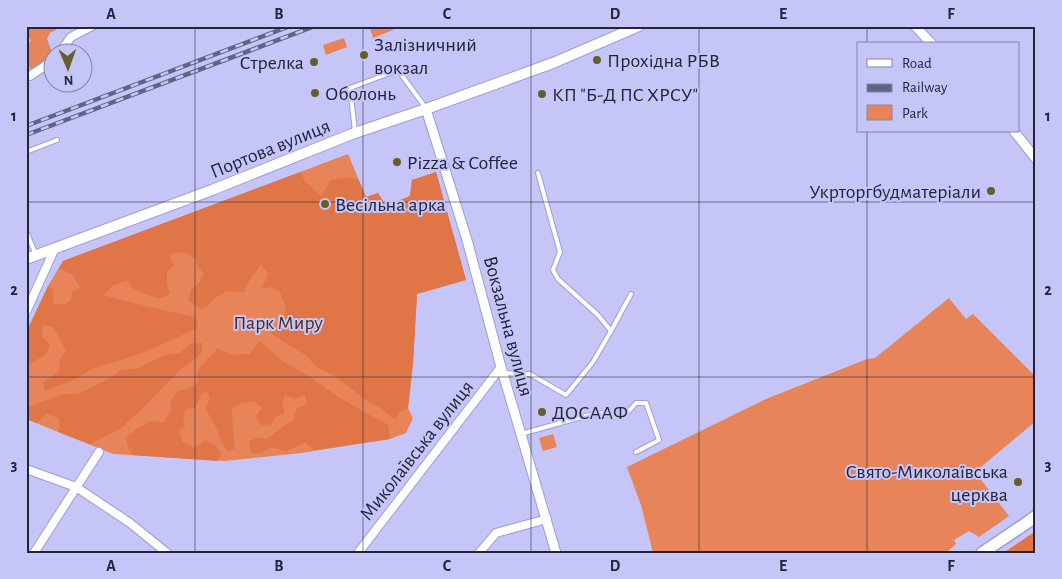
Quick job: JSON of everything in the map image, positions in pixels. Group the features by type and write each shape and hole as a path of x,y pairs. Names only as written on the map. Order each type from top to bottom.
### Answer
{"main road":[{"name":"Портова вулиця","path":"31,257 212,190 355,133 553,63 639,26"},
{"path":"982,553 1036,516"}],"street":[{"path":"67,42 71,37 92,26"},
{"path":"915,26 930,42"},
{"path":"26,76 30,76 42,68"},
{"name":"Вокзальна вулиця","path":"426,109 467,240 502,370 556,553"},
{"path":"1015,132 1036,159"},
{"path":"26,312 55,248"},
{"name":"Миколаївська вулиця","path":"358,553 502,370"},
{"path":"34,553 99,452"},
{"path":"26,469 76,487 130,523 167,553"},
{"path":"479,553 496,533 546,519"}],"lane":[{"path":"355,133 350,88 398,70 426,109"},
{"path":"26,152 57,140"},
{"path":"538,173 560,252 553,270 558,278 598,314 612,332"},
{"path":"26,231 31,257"},
{"path":"502,370 530,374 566,395 593,362 612,332 630,294"},
{"path":"521,434 593,414 602,413 614,417 628,412 636,402 646,403 659,440 636,452"}],"green space":[{"path":"26,26 63,26 50,33 47,39 48,42 42,42 42,63 30,69 26,45 31,41 26,33"},
{"path":"374,26 392,26 393,30 373,38 370,28"},
{"path":"344,38 347,47 326,55 323,45"},
{"name":"Парк Миру","path":"348,154 366,197 378,193 386,206 410,196 412,180 436,172 466,280 417,294 408,408 413,418 406,433 390,439 301,453 225,461 113,454 26,419 26,333 48,286 63,261"},
{"path":"949,298 966,319 973,314 1036,377 1036,421 975,472 1009,516 979,537 969,531 954,540 956,544 946,553 695,553 693,551 684,553 653,553 641,505 627,467 766,399 867,359 875,358"},
{"path":"553,434 557,447 543,451 539,438"}],"shaded area":[{"path":"301,172 304,180 321,196 331,180 347,177 358,179 366,197 378,193 386,206 410,196 412,180 436,172 466,280 417,294 408,408 400,412 395,419 367,401 333,375 315,366 307,356 270,333 278,329 282,323 286,308 280,292 272,287 262,289 268,274 261,264 244,292 227,291 215,298 208,306 201,309 188,300 191,289 199,283 204,274 198,267 196,259 183,252 169,255 174,265 167,272 170,294 159,299 133,289 127,281 114,285 103,295 196,317 198,327 137,355 94,368 71,381 45,391 43,382 60,369 59,361 66,351 54,328 43,324 42,336 50,345 46,355 29,364 26,370 26,333 48,286 53,289 53,304 65,304 71,300 72,291 80,288 73,275 59,268 63,261"},
{"path":"260,341 281,360 340,398 388,425 390,439 315,450 305,443 286,451 272,447 261,453 251,453 249,442 255,437 267,439 286,424 293,421 297,408 307,404 305,395 296,399 285,395 282,402 285,413 276,417 271,424 261,425 255,417 262,408 254,401 242,403 232,408 235,448 228,452 205,408 210,399 206,390 195,408 186,409 183,416 185,427 179,429 182,441 194,448 205,441 216,446 221,453 218,461 133,455 128,448 126,438 138,428 151,421 163,423 171,411 171,400 178,391 188,389 197,384 198,370 218,348 232,355 249,354"},
{"path":"203,343 201,354 181,369 121,428 90,444 58,432 60,426 58,418 47,414 37,423 26,419 26,408 61,395 80,393 110,378 121,370 139,368 167,355 179,353 191,344"},
{"path":"1036,531 1036,553 1003,553"}],"railway":[{"path":"26,126 290,26"},
{"path":"26,135 315,26"}],"place":[{"name":"Залізничний вокзал","path":"364,55"},
{"name":"Прохідна РБВ","path":"597,60"},
{"name":"Стрелка","path":"314,62"},
{"name":"Оболонь","path":"315,93"},
{"name":"КП \"Б-Д ПС ХРСУ\"","path":"542,94"},
{"name":"Pizza & Coffee","path":"397,162"},
{"name":"Укрторгбудматеріали","path":"991,191"},
{"name":"Весільна арка","path":"325,204"},
{"name":"ДОСААФ","path":"542,412"},
{"name":"Свято-Миколаївська церква","path":"1018,482"}]}
